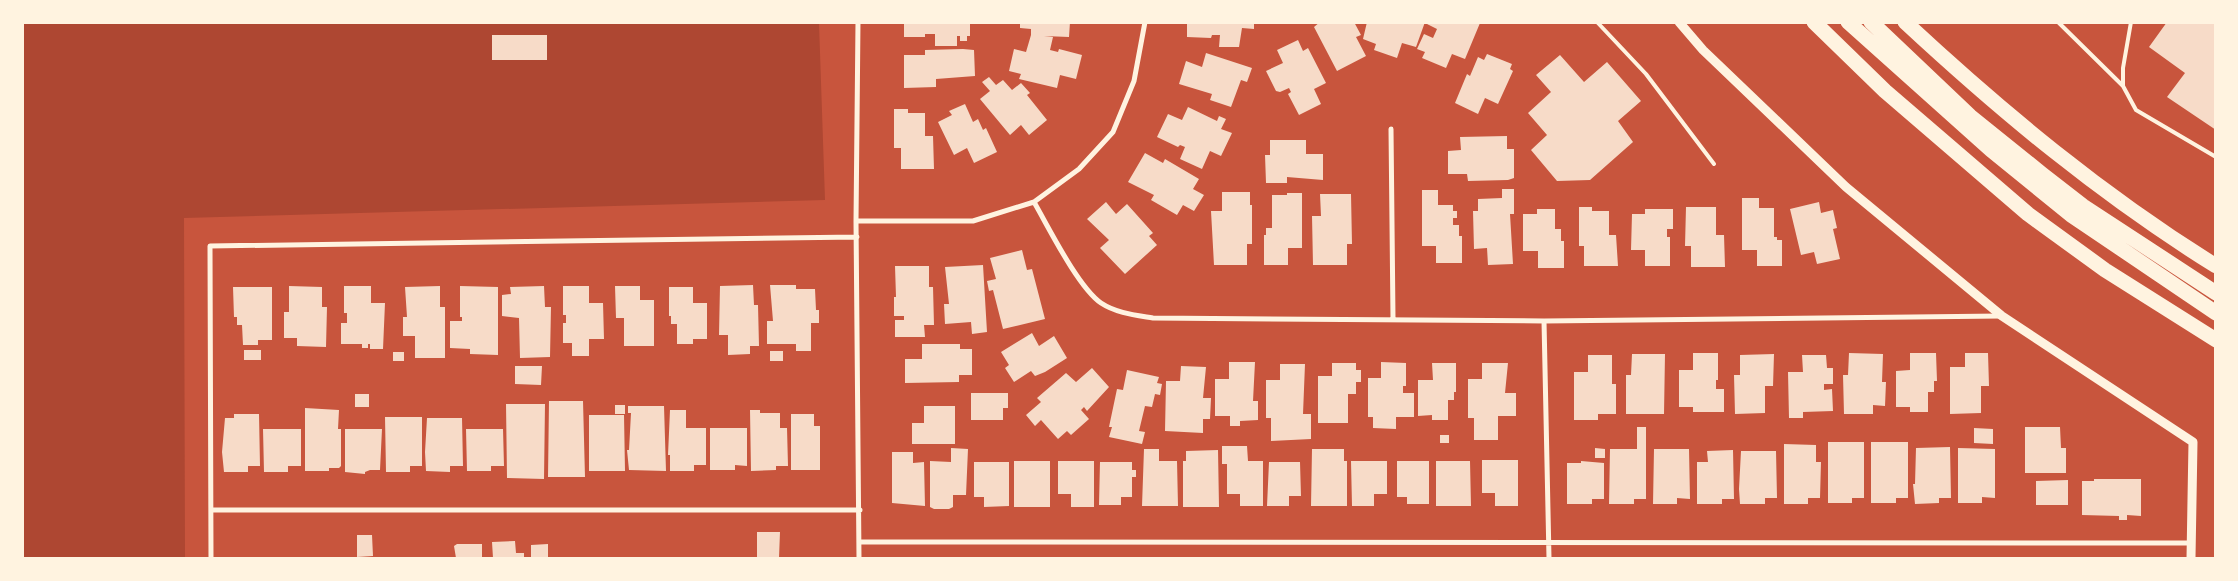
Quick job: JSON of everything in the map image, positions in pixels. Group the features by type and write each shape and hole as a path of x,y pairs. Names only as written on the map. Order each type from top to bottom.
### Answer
{"highway":[{"path":"1814,22 1885,91 2028,214 2105,270 2216,340"},
{"path":"1848,22 1991,150 2064,209 2216,313"},
{"path":"1871,22 1970,116 2042,174 2083,206 2216,293"},
{"path":"1905,22 1975,86 2055,154 2135,214 2216,266"}],"street":[{"path":"858,22 856,221 860,558"},
{"path":"856,221 973,221 1034,202 1079,168 1113,132 1134,81 1145,22"},
{"path":"1679,22 1703,50 1846,187 2002,316 2193,442 2191,558"},
{"path":"1391,129 1394,318"},
{"path":"1034,202 1068,263 1100,302 1124,313 1153,318 1394,318 1544,321 2002,316"},
{"path":"211,558 210,246 857,237"},
{"path":"1544,321 1550,558"},
{"path":"212,510 860,510"},
{"path":"859,542 2191,543"}],"lane":[{"path":"1597,22 1646,74 1714,164"},
{"path":"2058,22 2123,86 2136,110 2216,157"},
{"path":"2123,86 2123,68 2131,22"}],"shaded area":[{"path":"23,23 819,23 825,200 184,218 185,558 24,558"}],"building":[{"path":"904,22 970,22 970,36 967,36 967,41 960,41 960,36 957,36 957,46 935,46 935,34 925,34 925,37 904,37"},
{"path":"1020,22 1070,22 1069,37 1044,36 1053,37 1050,50 1058,52 1059,49 1082,55 1076,79 1060,75 1057,88 1019,79 1021,74 1009,71 1014,49 1026,52 1031,35 1031,29 1020,28"},
{"path":"1187,22 1254,22 1254,29 1242,28 1239,47 1219,47 1220,35 1212,35 1211,38 1187,37"},
{"path":"1320,22 1354,22 1361,35 1356,37 1366,56 1337,71 1314,27"},
{"path":"1367,22 1393,24 1425,22 1416,47 1402,43 1397,58 1374,50 1376,44 1363,39"},
{"path":"1428,22 1480,23 1465,59 1452,54 1446,68 1422,58 1425,52 1417,49 1424,34 1433,38 1437,29 1427,24"},
{"path":"2167,22 2216,22 2216,130 2167,97 2185,73 2149,47"},
{"path":"492,35 547,35 547,60 492,60"},
{"path":"1298,40 1303,51 1308,48 1326,83 1314,89 1321,104 1299,115 1288,94 1291,92 1289,88 1280,92 1276,91 1266,71 1283,63 1277,50"},
{"path":"925,50 974,50 975,76 936,79 936,87 904,88 904,55 925,55"},
{"path":"1206,53 1252,68 1247,82 1241,80 1231,107 1210,100 1212,94 1179,84 1186,61 1202,67"},
{"path":"1487,54 1512,64 1510,69 1513,71 1498,104 1485,98 1478,114 1455,103 1467,74 1470,76 1478,57 1484,60"},
{"path":"1560,55 1584,82 1607,62 1641,101 1618,121 1633,142 1590,180 1557,181 1531,150 1547,135 1528,113 1551,92 1536,75"},
{"path":"989,77 996,85 1003,80 1012,90 1021,83 1030,93 1027,95 1047,120 1029,135 1021,125 1010,135 980,99 990,91 982,82"},
{"path":"965,104 973,122 978,119 983,130 986,128 997,152 974,163 967,148 954,155 938,122 952,115 949,111"},
{"path":"1188,107 1217,121 1219,116 1226,119 1221,129 1232,133 1221,156 1210,151 1202,169 1180,159 1185,147 1180,145 1178,147 1157,137 1168,114 1182,120"},
{"path":"894,109 908,109 908,113 925,113 925,136 933,136 934,169 901,169 901,148 894,148"},
{"path":"1507,136 1507,149 1514,149 1514,178 1508,180 1468,181 1467,174 1448,174 1448,151 1461,150 1460,137"},
{"path":"1270,140 1306,140 1306,154 1323,154 1323,180 1287,177 1287,183 1266,183 1265,155 1270,155"},
{"path":"1145,153 1163,163 1165,159 1199,179 1193,189 1204,195 1194,211 1183,205 1177,215 1151,200 1154,195 1128,182"},
{"path":"1502,189 1514,189 1514,214 1510,214 1513,264 1488,265 1487,248 1474,249 1473,211 1478,211 1478,199 1502,198"},
{"path":"1422,190 1438,190 1438,205 1453,205 1453,211 1457,211 1457,218 1453,218 1453,225 1459,225 1459,236 1462,236 1462,263 1436,263 1436,246 1422,246"},
{"path":"1222,192 1250,192 1252,244 1247,244 1247,265 1214,265 1211,211 1222,211"},
{"path":"1287,193 1302,193 1302,248 1288,248 1288,265 1264,265 1264,235 1266,235 1266,228 1272,228 1272,195 1287,195"},
{"path":"1320,194 1351,194 1352,244 1347,244 1347,265 1313,265 1312,216 1321,216"},
{"path":"1742,198 1759,198 1759,208 1774,208 1774,237 1777,237 1777,240 1782,240 1782,266 1757,266 1757,250 1742,250"},
{"path":"1106,202 1116,214 1127,204 1153,233 1149,236 1157,245 1125,274 1100,248 1109,240 1087,219"},
{"path":"1819,202 1821,213 1833,210 1837,228 1833,229 1840,259 1817,264 1814,252 1801,255 1790,209"},
{"path":"1579,207 1592,207 1592,211 1609,211 1609,235 1616,235 1618,266 1584,266 1584,246 1579,246"},
{"path":"1686,207 1716,207 1716,235 1724,235 1725,267 1691,267 1691,246 1685,246"},
{"path":"1537,209 1555,209 1555,229 1561,229 1561,241 1564,241 1564,268 1538,268 1538,251 1523,251 1523,214 1537,214"},
{"path":"1645,209 1673,209 1673,229 1667,229 1667,237 1670,237 1670,266 1645,266 1645,250 1631,250 1632,214 1645,214"},
{"path":"1022,250 1027,270 1032,269 1045,319 1003,329 993,290 989,291 987,281 996,279 990,258"},
{"path":"983,265 987,332 972,334 971,322 945,324 944,304 949,304 945,267"},
{"path":"895,266 929,266 929,287 933,287 934,325 924,325 925,337 895,337 895,320 904,320 904,316 894,316 894,297 896,297"},
{"path":"753,285 754,305 758,305 759,346 750,346 750,354 728,355 728,335 719,335 720,286"},
{"path":"770,285 796,285 796,289 815,289 816,310 819,310 819,323 811,323 811,351 796,351 796,344 767,344 767,321 773,321"},
{"path":"289,286 322,287 322,307 327,307 326,347 297,346 297,338 284,338 284,312 289,312"},
{"path":"344,286 371,286 371,303 385,303 383,349 370,349 370,344 368,344 368,348 362,348 362,344 341,344 341,323 347,323 347,313 344,313"},
{"path":"440,286 440,307 445,307 445,358 415,358 415,336 403,336 403,317 407,317 405,287"},
{"path":"460,286 498,287 498,355 470,354 470,349 450,348 450,321 462,321 462,317 460,317"},
{"path":"544,286 545,307 551,307 550,357 520,358 519,318 502,316 502,295 511,294 510,287"},
{"path":"563,286 589,286 589,303 603,303 604,339 589,339 589,356 572,356 572,343 563,343 563,323 566,323 566,315 563,315"},
{"path":"615,286 640,286 640,300 654,300 654,346 624,346 624,318 616,318"},
{"path":"233,287 272,287 272,340 258,340 258,345 243,345 242,325 237,325 237,317 234,317"},
{"path":"669,287 693,287 693,303 707,303 707,339 693,339 693,344 677,344 677,324 671,324 671,316 669,316"},
{"path":"1032,333 1039,346 1054,336 1067,358 1045,372 1035,376 1031,371 1014,382 1005,368 1009,365 1001,352"},
{"path":"922,344 960,344 960,349 972,349 972,375 959,375 959,382 905,383 905,359 922,359"},
{"path":"244,350 261,350 261,360 244,360"},
{"path":"770,351 783,351 783,361 770,361"},
{"path":"393,352 404,352 404,361 393,361"},
{"path":"1693,353 1718,353 1716,389 1724,389 1724,412 1693,412 1693,407 1679,407 1679,370 1693,370"},
{"path":"1849,353 1883,354 1882,382 1886,382 1885,406 1873,405 1873,414 1844,414 1843,375 1848,375"},
{"path":"1910,353 1936,353 1937,381 1934,381 1934,392 1928,392 1928,412 1910,412 1910,407 1896,407 1896,371 1910,370"},
{"path":"1965,353 1988,353 1989,386 1981,386 1981,413 1950,414 1950,367 1965,367"},
{"path":"1632,354 1665,354 1664,414 1626,414 1626,375 1631,375"},
{"path":"1774,354 1773,386 1765,386 1765,413 1735,414 1734,375 1740,375 1740,355"},
{"path":"1588,355 1612,355 1612,384 1616,384 1616,414 1598,414 1598,420 1574,420 1574,372 1588,372"},
{"path":"1802,355 1826,355 1827,368 1833,368 1833,384 1824,384 1824,390 1832,389 1833,411 1803,412 1803,418 1789,418 1788,372 1803,372"},
{"path":"1229,362 1255,362 1253,401 1258,401 1258,420 1240,421 1240,426 1230,426 1230,416 1215,416 1215,379 1229,379"},
{"path":"1381,362 1406,363 1406,386 1403,386 1403,393 1414,393 1414,417 1396,417 1396,429 1373,428 1373,417 1368,417 1368,378 1381,378"},
{"path":"1332,363 1356,363 1356,370 1361,370 1361,382 1356,382 1356,394 1348,394 1348,423 1318,423 1318,376 1332,376"},
{"path":"1432,363 1456,363 1456,392 1454,392 1454,400 1448,400 1448,420 1432,420 1432,415 1418,416 1418,380 1433,380"},
{"path":"1482,363 1508,363 1505,393 1516,393 1516,416 1498,416 1498,440 1474,440 1474,418 1468,418 1468,379 1482,379"},
{"path":"1280,364 1305,364 1303,414 1311,414 1311,439 1271,441 1271,418 1266,418 1266,380 1280,380"},
{"path":"515,366 542,366 541,385 515,384"},
{"path":"1181,366 1206,367 1203,398 1211,398 1210,419 1203,419 1203,433 1165,431 1166,381 1180,381"},
{"path":"1092,368 1109,387 1087,411 1084,407 1081,410 1089,419 1071,435 1067,431 1058,439 1041,420 1035,426 1026,415 1041,402 1037,398 1066,373 1076,382"},
{"path":"1127,370 1159,377 1157,383 1162,384 1160,395 1155,394 1152,407 1145,406 1139,431 1145,432 1142,444 1109,437 1112,427 1109,427 1117,389 1123,390"},
{"path":"971,393 1008,393 1008,408 1003,408 1003,420 971,420"},
{"path":"355,394 369,394 369,407 355,407"},
{"path":"549,401 583,401 585,477 548,477"},
{"path":"506,404 545,404 544,479 507,478"},
{"path":"615,405 625,405 625,414 615,414"},
{"path":"628,406 664,406 666,471 629,470 627,450 629,450 631,413 628,413"},
{"path":"924,406 955,406 955,444 912,444 912,423 924,423"},
{"path":"305,408 339,410 338,429 341,429 341,466 339,468 329,468 329,471 305,471"},
{"path":"670,410 686,410 686,428 706,428 706,465 694,465 694,471 670,471 670,455 668,455"},
{"path":"750,410 760,410 760,413 780,413 780,428 787,428 788,466 776,466 776,470 751,471"},
{"path":"234,414 259,414 260,466 248,466 248,472 224,472 222,452 225,418 234,418"},
{"path":"791,414 814,414 814,426 820,426 820,470 791,470"},
{"path":"589,415 624,415 625,471 589,471"},
{"path":"385,417 422,417 422,466 410,466 410,472 386,472"},
{"path":"427,418 462,418 463,466 450,466 450,472 426,471"},
{"path":"1637,427 1646,427 1646,499 1634,499 1634,504 1609,504 1610,449 1637,449"},
{"path":"2025,427 2060,427 2061,448 2066,448 2066,473 2025,473"},
{"path":"710,428 747,428 747,466 735,465 735,470 710,470"},
{"path":"1974,428 1993,429 1993,444 1974,443"},
{"path":"263,429 301,429 301,466 288,466 288,472 264,472"},
{"path":"345,429 382,429 380,470 370,470 365,472 365,474 345,472"},
{"path":"466,429 503,429 504,466 491,466 491,471 467,471"},
{"path":"1440,435 1449,435 1449,443 1440,443"},
{"path":"1828,442 1864,442 1864,498 1852,498 1852,503 1828,503"},
{"path":"1871,442 1908,442 1908,498 1896,498 1896,503 1871,503"},
{"path":"1784,444 1816,445 1816,462 1821,462 1820,498 1808,498 1808,504 1784,504"},
{"path":"1222,446 1247,446 1248,461 1263,461 1263,506 1240,506 1240,494 1227,494 1227,464 1222,464"},
{"path":"1950,447 1951,498 1939,498 1939,503 1915,504 1913,484 1915,484 1916,448"},
{"path":"951,448 968,449 966,495 953,495 953,507 949,509 934,509 930,507 930,461 951,462"},
{"path":"1595,448 1605,449 1605,458 1595,458"},
{"path":"1958,448 1995,449 1995,498 1982,497 1982,503 1958,503"},
{"path":"1144,449 1159,449 1159,461 1177,461 1178,506 1142,506"},
{"path":"1312,449 1344,449 1344,461 1347,461 1347,506 1311,506"},
{"path":"1654,449 1689,449 1690,499 1677,498 1677,504 1653,504"},
{"path":"1218,450 1219,507 1183,507 1183,461 1186,461 1186,451"},
{"path":"1733,450 1734,499 1722,499 1722,504 1697,504 1697,462 1708,462 1707,451"},
{"path":"1741,451 1776,451 1777,498 1765,498 1765,504 1740,504"},
{"path":"892,452 913,452 913,463 924,462 925,506 892,503"},
{"path":"1482,460 1518,460 1518,506 1495,506 1495,493 1482,493"},
{"path":"1014,461 1050,461 1050,507 1014,507"},
{"path":"1058,461 1094,461 1094,507 1071,507 1071,494 1058,494"},
{"path":"1351,461 1387,461 1387,494 1374,494 1374,506 1352,506"},
{"path":"1397,461 1429,461 1429,504 1407,504 1407,497 1397,497"},
{"path":"1436,461 1470,461 1471,506 1436,506"},
{"path":"1581,461 1604,463 1604,499 1592,499 1592,504 1567,504 1567,463 1581,463"},
{"path":"974,462 1009,462 1009,506 984,507 984,497 974,497"},
{"path":"1100,462 1132,462 1132,470 1136,470 1136,477 1132,477 1132,497 1121,497 1121,505 1099,505"},
{"path":"1269,462 1300,462 1301,496 1289,496 1289,506 1267,506"},
{"path":"2094,479 2141,479 2141,516 2127,515 2127,520 2119,520 2119,516 2082,515 2082,481 2094,481"},
{"path":"2068,480 2068,505 2036,505 2036,481"},
{"path":"757,532 780,532 779,558 757,558"},
{"path":"357,535 372,535 373,556 357,557"},
{"path":"515,541 516,553 524,553 524,558 493,558 492,542"},
{"path":"457,544 482,544 482,558 456,558 454,546"},
{"path":"548,544 548,558 531,558 531,545"}]}
